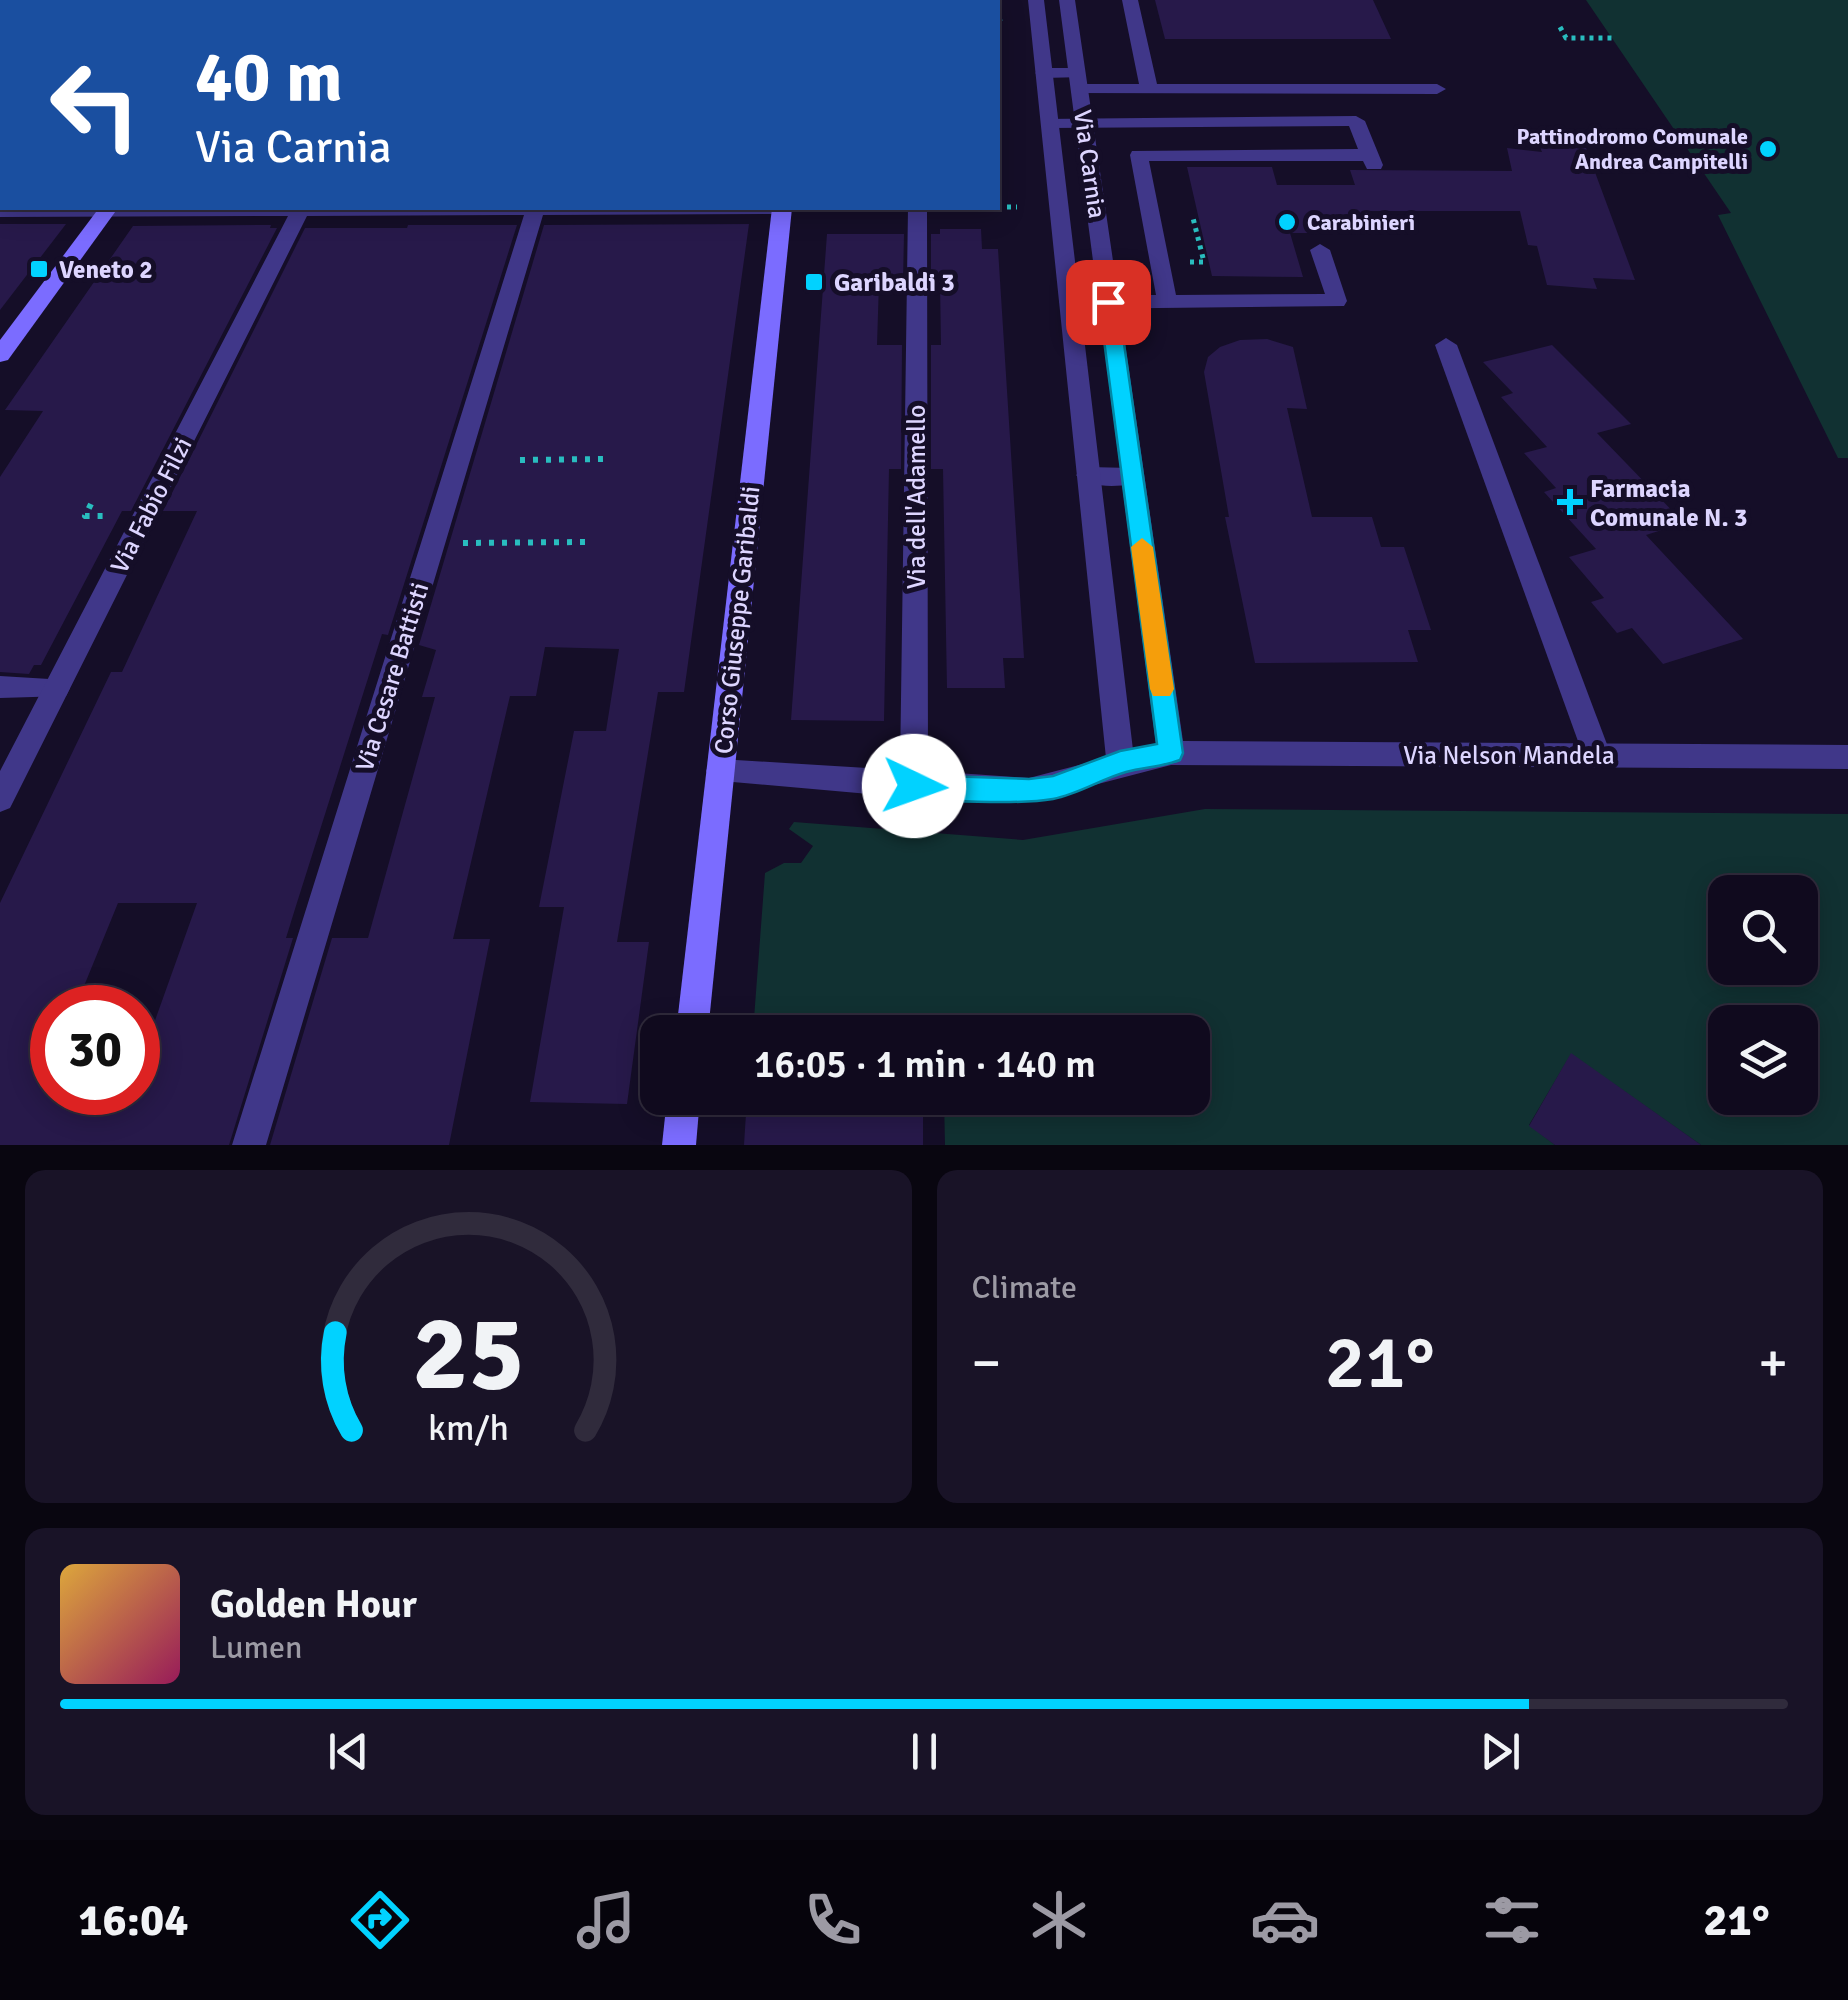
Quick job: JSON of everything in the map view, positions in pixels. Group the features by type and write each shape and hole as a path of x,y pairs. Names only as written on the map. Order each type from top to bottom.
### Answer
{"street":[{"name":"Via Carnia","path":"1036,0 1120,762"},
{"name":"Via Carnia","path":"1067,0 1171,753"},
{"path":"1130,0 1149,89"},
{"path":"1044,73 1149,89 1437,89"},
{"path":"1050,123 1356,121 1372,160 1139,155 1168,301"},
{"path":"0,211 54,210"},
{"path":"0,355 106,210"},
{"name":"Via Fabio Filzi","path":"0,800 301,210"},
{"name":"Via Cesare Battisti","path":"249,1145 535,210"},
{"name":"Corso Giuseppe Garibaldi","path":"694,1015 782,210"},
{"name":"Via dell'Adamello","path":"914,786 917,210"},
{"path":"1069,302 1336,301 1320,250"},
{"path":"1446,345 1598,755"},
{"path":"1088,475 1132,476"},
{"path":"0,687 57,688"},
{"path":"720,771 914,786 1029,790 1070,784 1120,762 1171,753"},
{"name":"Via Nelson Mandela","path":"1171,753 1848,756"},
{"path":"679,1145 682,1115"}],"path":[{"path":"1560,28 1566,38 1612,38"},
{"path":"1000,207 1017,207"},
{"path":"520,460 603,459"},
{"path":"433,544 586,542"}],"green space":[{"name":"Pattinodromo Comunale Andrea Campitelli","path":"1586,0 1848,0 1848,458 1838,458 1718,215 1731,213"},
{"path":"1205,809 1848,814 1848,1145 1701,1145 1571,1054 1529,1125 1555,1145 945,1145 944,1115 1210,1115 1210,1015 754,1015 765,873 784,863 801,863 813,846 789,829 794,822 1023,840"}],"building":[{"path":"1155,0 1373,0 1391,39 1165,39"},
{"path":"1539,145 1586,148 1635,280 1593,278 1597,289 1547,285 1537,246 1528,245 1520,211 1370,211 1379,233 1290,233 1303,277 1212,276 1187,167 1272,167 1277,185 1355,185 1350,170 1512,171 1507,148 1542,152"},
{"path":"0,224 66,224 0,310"},
{"path":"749,224 684,692 658,692 617,942 649,942 627,1104 530,1102 564,907 539,907 574,731 606,731 619,649 545,647 536,696 510,696 453,939 490,939 449,1145 270,1145 332,938 368,938 435,697 422,697 436,650 419,645 544,225"},
{"path":"271,225 270,228 277,228 131,511 122,511 41,665 34,665 29,674 0,672 0,477 43,411 5,410 133,226"},
{"path":"517,225 388,635 382,634 295,909 286,938 293,938 229,1145 0,1145 0,903 111,672 122,672 197,511 163,511 305,228"},
{"path":"940,229 981,229 982,249 998,249 1024,658 1003,658 1005,688 947,688 943,469 931,469 931,345 941,345 940,282 931,282 931,234 940,234"},
{"path":"827,234 904,234 903,282 879,282 877,345 902,345 901,469 889,469 884,721 791,720"},
{"path":"1267,339 1293,347 1307,409 1287,408 1312,517 1372,517 1381,547 1404,547 1431,630 1408,630 1418,662 1255,663 1225,517 1229,517 1204,372 1208,357 1220,347 1240,340"},
{"path":"1552,345 1631,424 1597,433 1684,523 1646,535 1743,639 1663,664 1632,628 1617,633 1591,602 1604,598 1569,557 1596,549 1544,492 1556,488 1524,453 1547,447 1501,397 1513,393 1483,362"},
{"path":"1571,1053 1701,1145 1555,1145 1529,1126"},
{"path":"746,1115 923,1115 923,1145 744,1145"}],"slow traffic":[{"path":"1142,547 1162,689"}],"place":[{"name":"Pattinodromo Comunale Andrea Campitelli","path":"1768,149"},
{"name":"Carabinieri","path":"1287,222"},
{"name":"Veneto 2","path":"39,269"},
{"name":"Garibaldi 3","path":"814,282"},
{"name":"Farmacia Comunale N. 3","path":"1570,502"}],"route":[{"path":"914,786 1053,788 1120,762 1171,753 1108,302"}]}
